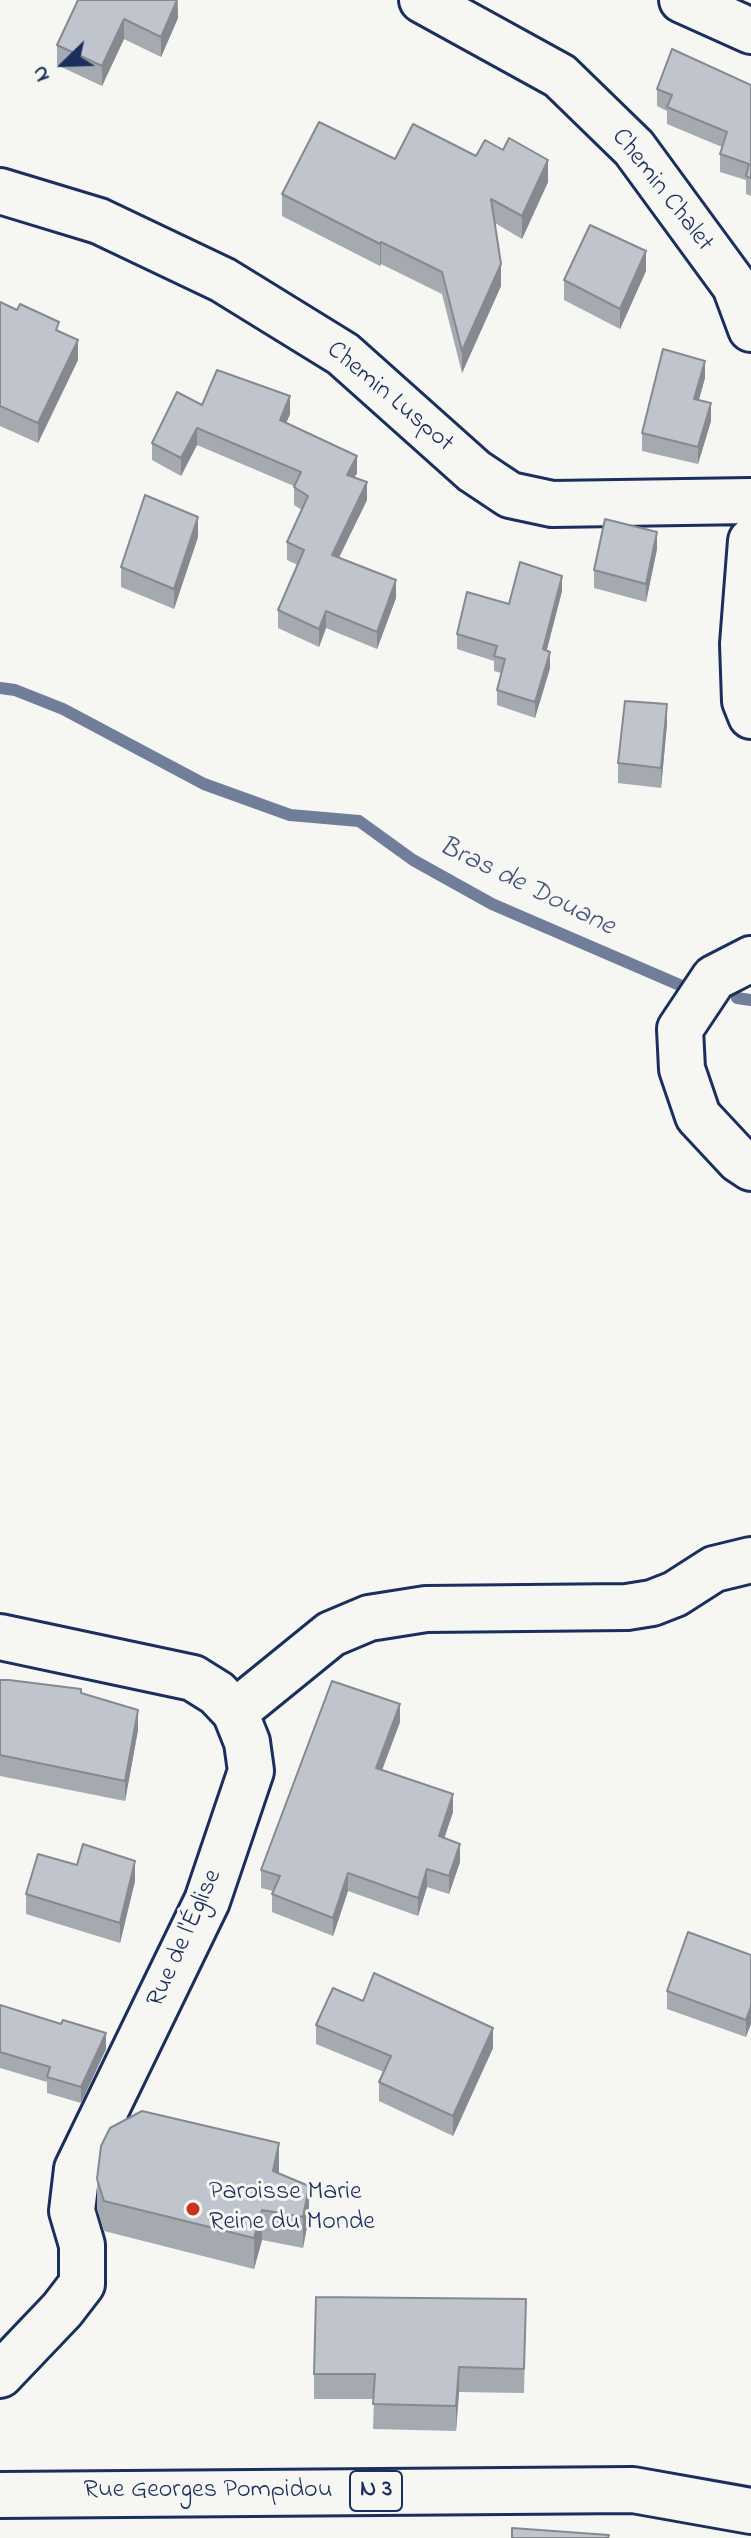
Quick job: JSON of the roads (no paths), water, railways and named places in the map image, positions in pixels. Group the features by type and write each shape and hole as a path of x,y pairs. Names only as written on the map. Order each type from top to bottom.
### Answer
{"street":[{"name":"Chemin Chalet","path":"422,0 560,76 634,148 735,286 751,329"},
{"path":"682,0 751,31"},
{"name":"Chemin Luspot","path":"0,191 99,221 223,280 343,354 474,471 510,495 552,504 751,501"},
{"path":"751,541 743,644 745,701 751,716"},
{"path":"751,959 714,978 680,1029 682,1069 698,1116 739,1160 751,1168"},
{"path":"235,1712 331,1634 369,1618 426,1609 627,1607 652,1603 675,1594 714,1569 751,1560"},
{"name":"Rue de l'Église","path":"0,1637 193,1678 217,1693 235,1712 247,1742 251,1771 207,1901 77,2169 72,2211 82,2245 82,2284 62,2310 0,2375"},
{"name":"Rue Georges Pompidou","path":"0,2495 633,2490 751,2511"}],"waterway":[{"name":"Bras de Douane","path":"0,688 15,690 63,709 204,784 290,815 359,821 413,860 492,904 682,986"},
{"name":"Bras de Douane","path":"737,998 751,1000"}],"place":[{"name":"Paroisse Marie Reine du Monde","path":"193,2209"}]}
